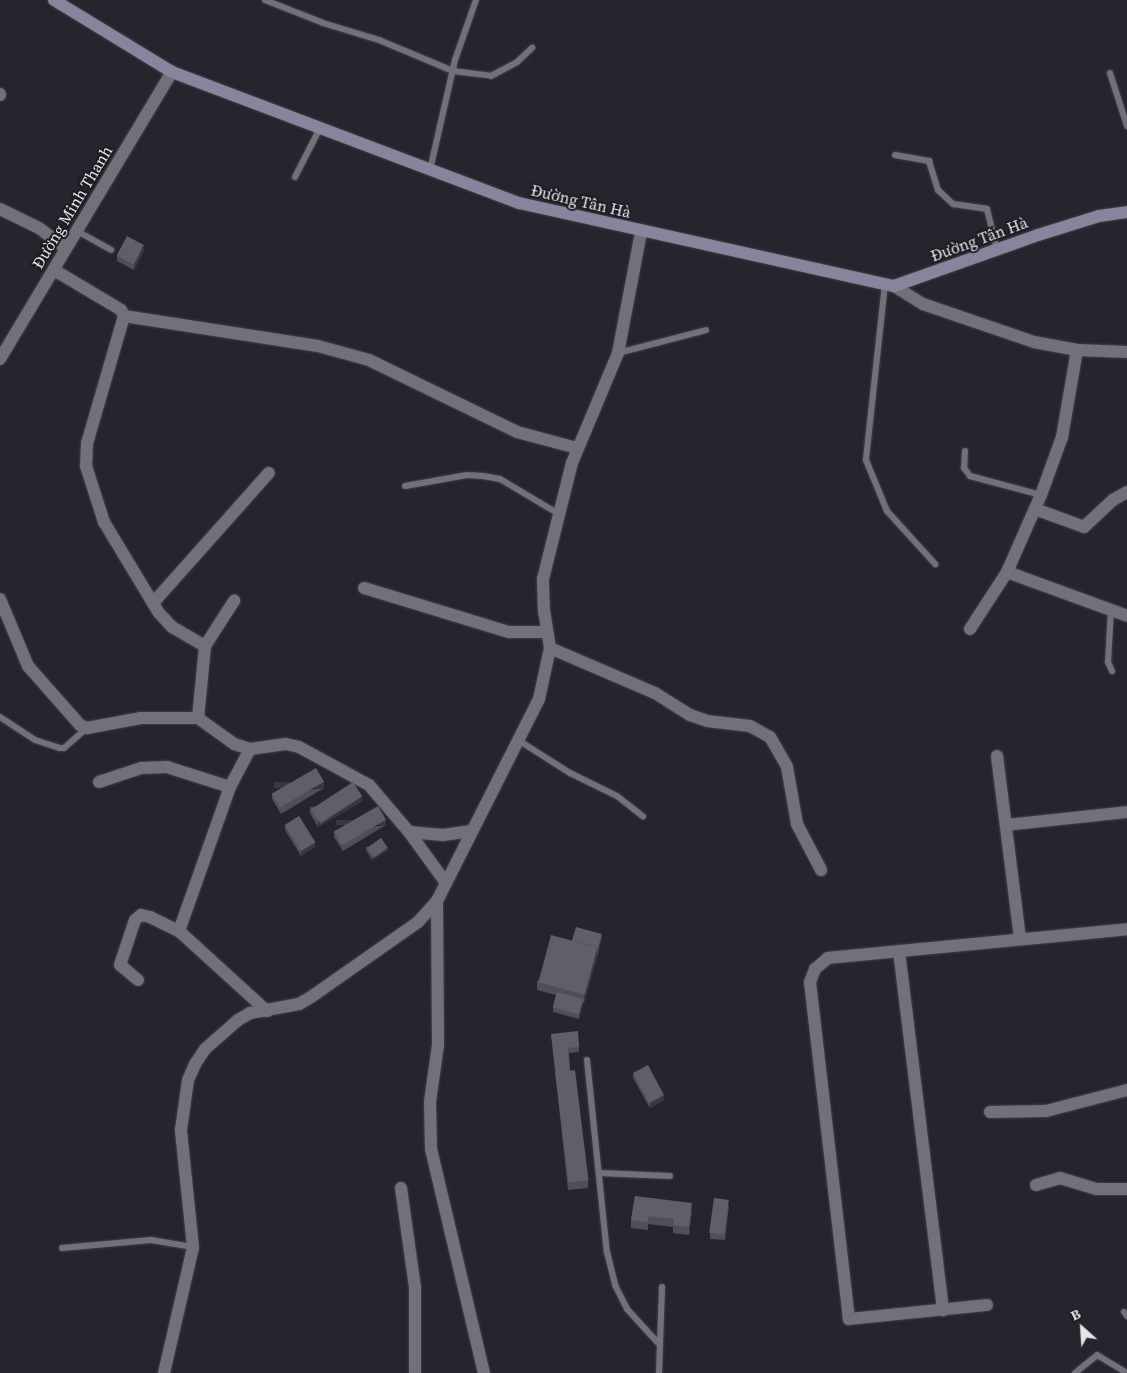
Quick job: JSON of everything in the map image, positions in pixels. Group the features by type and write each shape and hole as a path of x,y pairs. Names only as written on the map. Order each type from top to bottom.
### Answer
{"main road":[{"name":"Đường Tân Hà","path":"54,0 172,72 319,130 519,203 641,232 889,285 1091,219 1127,212"}],"street":[{"name":"Đường Minh Thanh","path":"0,360 172,72"},
{"path":"0,208 32,224 66,248"},
{"path":"164,1373 192,1247 181,1130 188,1080 205,1049 238,1020 250,1013 299,1004 311,997 418,922 437,901 539,699 550,648 543,579 577,448 618,353 641,232"},
{"path":"54,270 120,310 124,316 218,329 352,355 369,360 518,432 577,448"},
{"path":"889,285 923,304 972,323 1034,342 1077,350 1127,352"},
{"path":"124,316 84,456 104,522 153,603 172,628 205,646"},
{"path":"970,629 1007,572 1041,495 1062,437 1077,350"},
{"path":"153,603 269,473"},
{"path":"1035,509 1084,527 1113,500 1127,492"},
{"path":"1007,572 1127,616"},
{"path":"364,588 510,632 548,632"},
{"path":"0,599 28,666 80,725 87,728 141,718 198,718 234,744 250,749 286,744 298,747 369,785 409,832 446,883"},
{"path":"198,718 205,646 234,602"},
{"path":"550,648 655,692 690,715 707,721 750,726 770,737 789,775 796,824 821,870"},
{"path":"179,931 230,787 250,749"},
{"path":"997,756 1020,939"},
{"path":"99,782 141,768 167,767 230,787"},
{"path":"1006,825 1127,812"},
{"path":"409,832 443,835 472,831"},
{"path":"437,901 438,1045 430,1102 431,1149 484,1373"},
{"path":"138,980 120,965 135,920 141,915 150,916 179,931 268,1011"},
{"path":"987,1305 849,1320 810,982 815,969 828,958 1127,929"},
{"path":"899,950 943,1310"},
{"path":"990,1112 1046,1110 1127,1090"},
{"path":"1036,1185 1060,1178 1096,1189 1127,1189"},
{"path":"401,1188 415,1287 414,1373"}],"lane":[{"path":"265,0 323,23 379,40 453,71 491,76 511,66 532,48"},
{"path":"430,170 453,71 476,0"},
{"path":"1110,73 1127,126"},
{"path":"295,177 319,130"},
{"path":"895,155 929,161 938,190 953,204 987,209 997,250"},
{"path":"76,231 111,250"},
{"path":"889,285 866,460 887,511 935,564"},
{"path":"618,353 706,330"},
{"path":"965,450 964,468 970,476 1041,495"},
{"path":"405,486 467,475 500,479 559,514"},
{"path":"1111,610 1108,662 1112,671"},
{"path":"0,717 35,740 59,748 64,748 87,728"},
{"path":"518,740 570,773 617,796 643,816"},
{"path":"587,1060 607,1252 615,1285 627,1309 660,1345"},
{"path":"599,1173 670,1176"},
{"path":"62,1248 152,1240 192,1247"},
{"path":"660,1373 662,1287"},
{"path":"1075,1373 1097,1355 1127,1372"}],"building":[{"path":"127,236 144,245 133,264 117,255"},
{"path":"316,768 324,782 280,807 272,794"},
{"path":"353,782 362,796 320,823 311,809"},
{"path":"378,806 386,820 342,845 334,832"},
{"path":"299,816 315,842 301,851 285,825"},
{"path":"381,838 388,848 374,858 367,848"},
{"path":"576,927 602,934 598,948 572,940"},
{"path":"551,935 597,947 585,995 538,982"},
{"path":"557,992 583,999 579,1014 553,1007"},
{"path":"578,1031 579,1047 568,1048 570,1071 556,1073 551,1034"},
{"path":"648,1065 664,1095 649,1103 633,1073"},
{"path":"575,1070 589,1180 569,1183 555,1072"},
{"path":"635,1196 692,1203 689,1227 673,1225 674,1219 648,1216 648,1222 631,1220"},
{"path":"714,1198 729,1200 724,1235 709,1233"}]}
